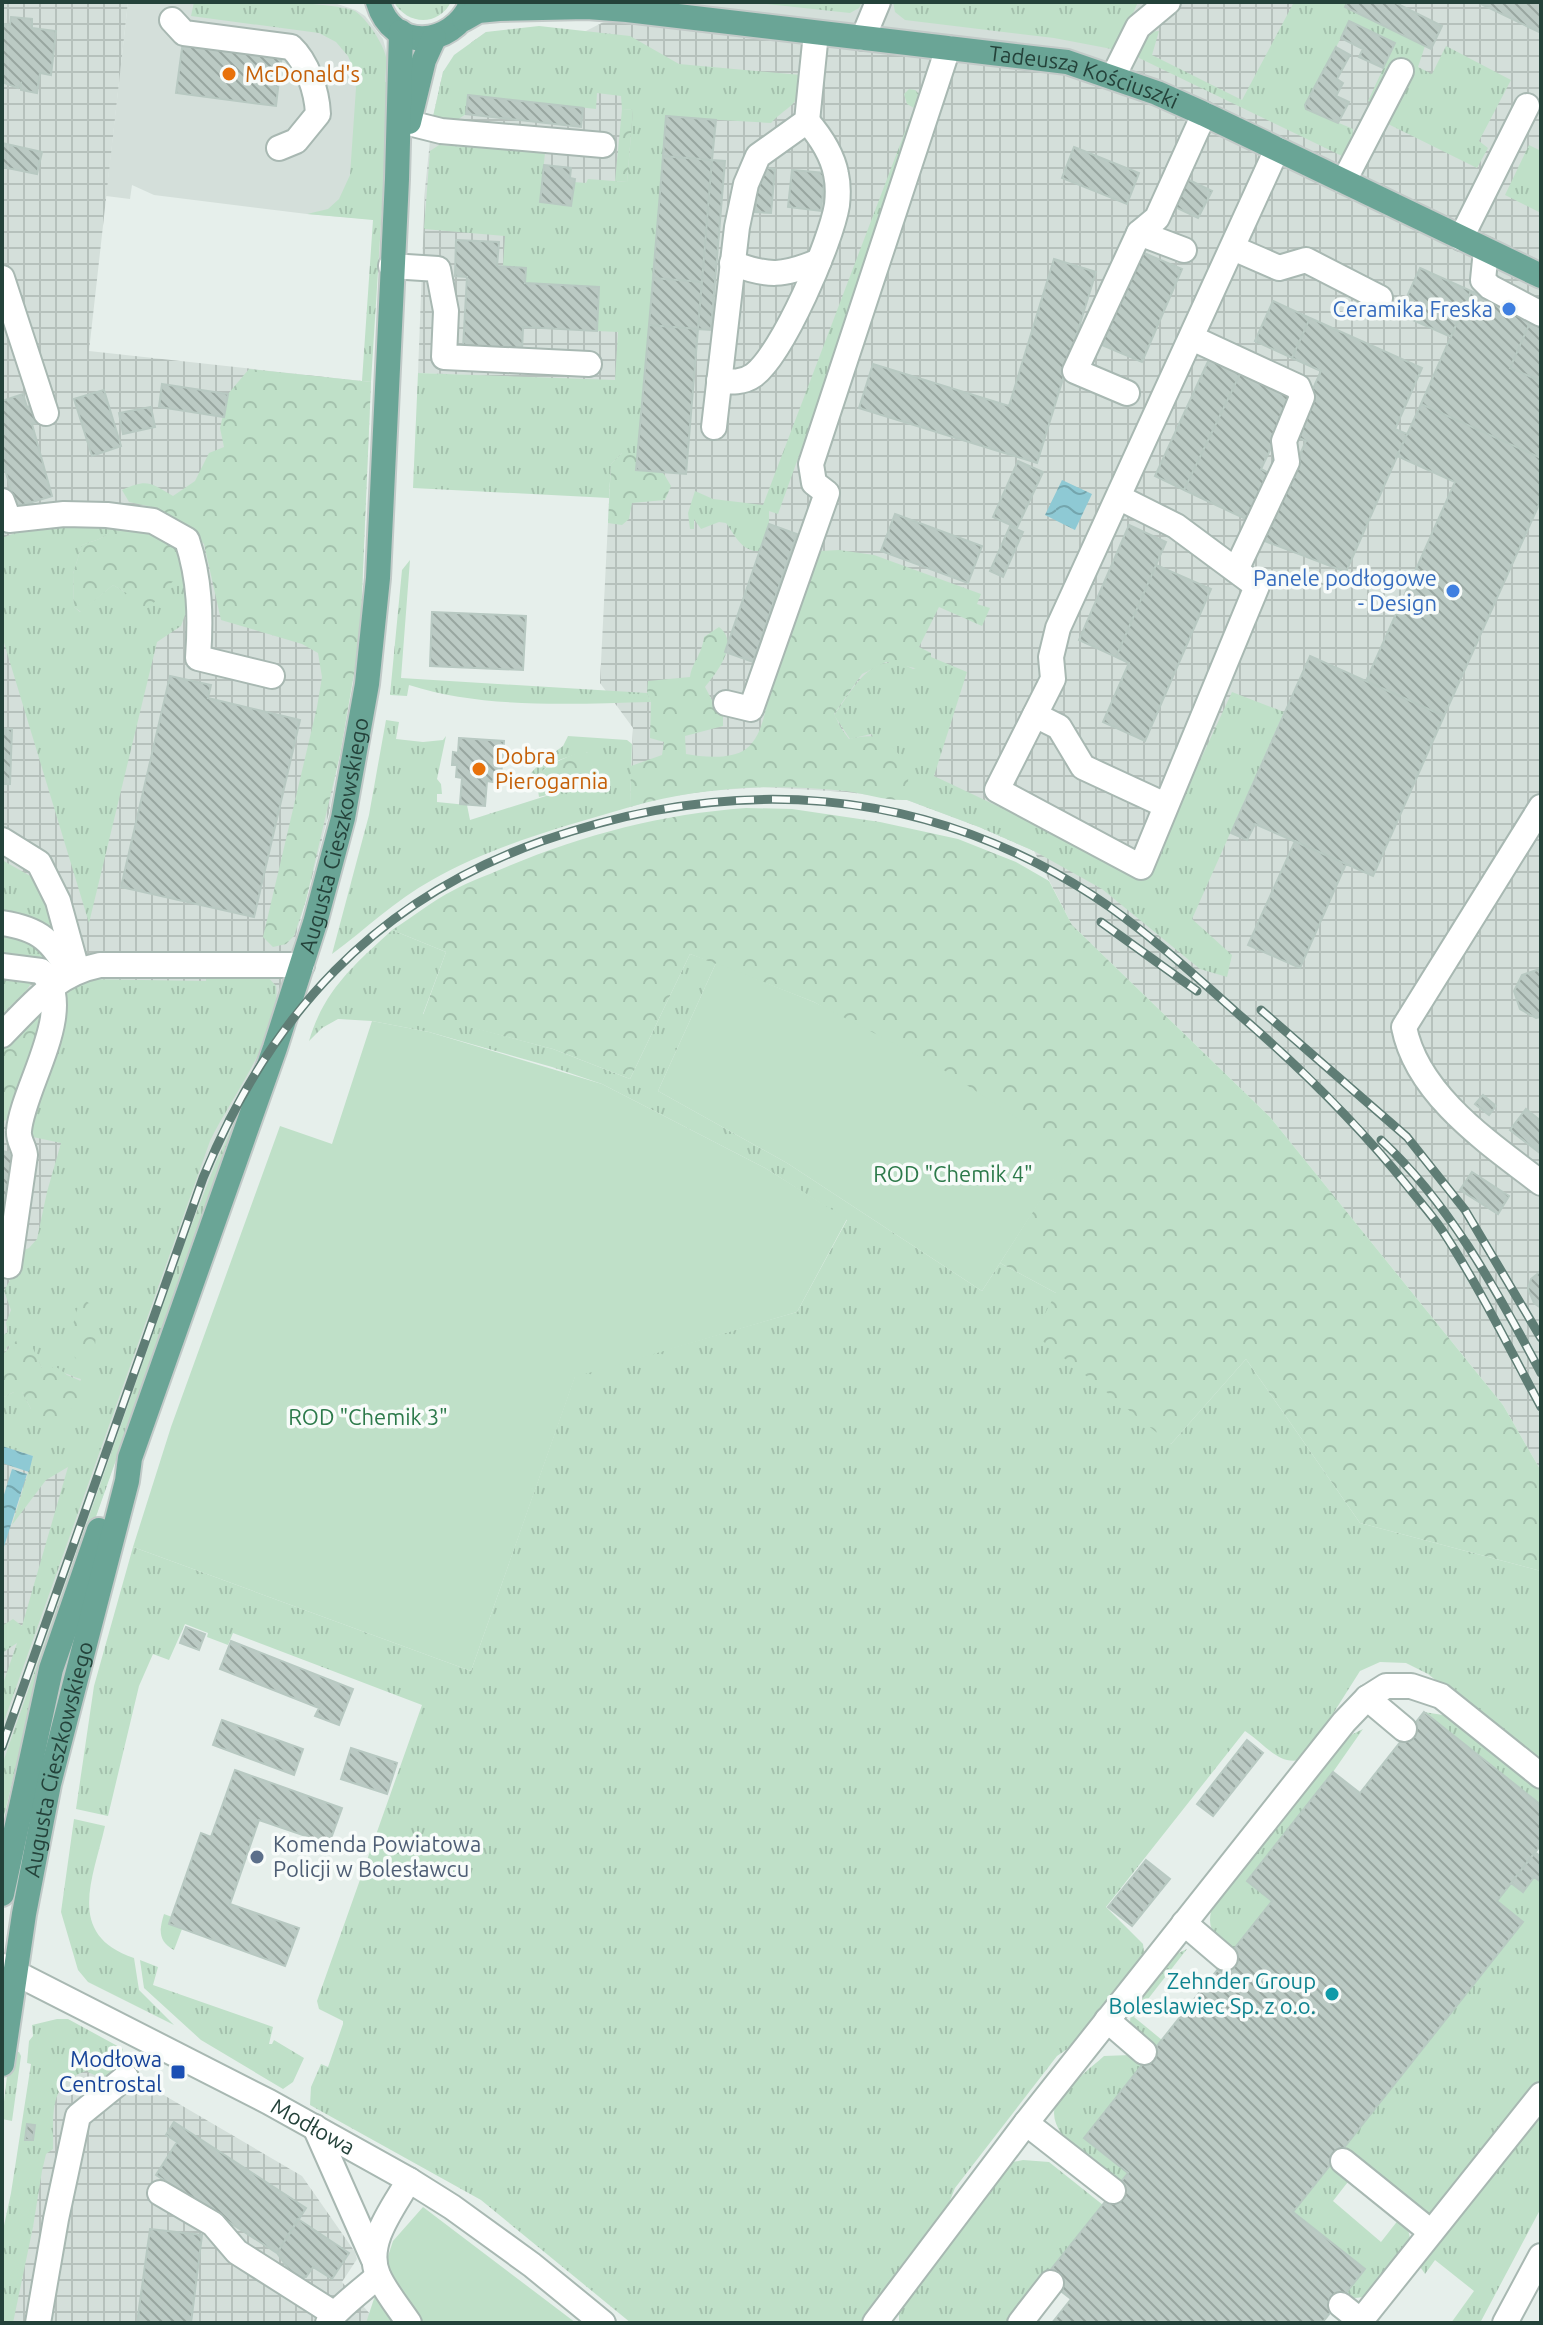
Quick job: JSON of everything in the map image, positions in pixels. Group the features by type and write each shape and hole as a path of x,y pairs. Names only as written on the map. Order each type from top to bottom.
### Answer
{"main road":[{"path":"376,4 384,17 401,32 411,37 434,38"},
{"name":"Tadeusza Kościuszki","path":"434,38 456,28 468,10 581,6 1067,62 1204,114 1541,276"},
{"name":"Augusta Cieszkowskiego","path":"2,1894 51,1669 118,1478 130,1458 302,965 343,818 372,645 380,546 401,32"},
{"name":"Augusta Cieszkowskiego","path":"397,182 424,60 434,38"},
{"name":"Augusta Cieszkowskiego","path":"2,2064 9,1969 49,1784 127,1481 130,1458"}],"street":[{"path":"863,38 878,2"},
{"path":"1113,77 1147,2"},
{"path":"1138,27 1168,2"},
{"path":"172,20 184,33 291,47 301,60 314,91 318,114 296,141 279,148"},
{"path":"719,381 737,382 752,377 766,363 791,322 819,261 837,205 836,174 823,139 807,121 816,33"},
{"path":"726,703 751,709 827,493 814,483 811,464 948,48"},
{"path":"1344,181 1401,71"},
{"path":"1461,238 1527,106"},
{"path":"1127,393 1075,371 1139,233 1157,218 1204,114"},
{"path":"714,427 732,263 746,184 758,156 807,121"},
{"path":"409,123 441,131 603,145"},
{"path":"1118,497 1176,526 1257,586 1141,867 997,790 1053,679 1051,657 1058,628 1277,149"},
{"path":"1139,233 1184,250"},
{"path":"1233,248 1279,268 1306,260 1380,298"},
{"path":"1486,250 1483,280 1490,287 1541,314"},
{"path":"732,263 769,274 793,272 819,261"},
{"path":"391,266 438,269 446,311 444,357 589,364"},
{"path":"2,278 46,413"},
{"path":"1192,338 1298,387 1302,397 1284,441 1287,462 1236,570"},
{"path":"2,501 9,520 64,514 107,515 153,521 187,540 196,567 200,623 198,658 272,676"},
{"path":"1035,715 1059,727 1083,767 1165,805"},
{"path":"1541,807 1404,1027 1413,1059 1464,1124 1541,1183"},
{"path":"2,840 39,863 58,901 67,976 54,1002 52,1022 21,1119 19,1137 25,1155 9,1266"},
{"path":"2,923 39,933 49,941 67,976"},
{"path":"2,1035 67,976 100,965 302,965"},
{"path":"2,966 67,976"},
{"path":"875,2323 1107,2020 1344,1722 1367,1698 1386,1686 1411,1686 1441,1696 1541,1776"},
{"path":"1367,1698 1404,1729"},
{"path":"1184,1923 1225,1958"},
{"name":"Modłowa","path":"9,1969 315,2127 409,2180 532,2265 603,2323"},
{"path":"1107,2020 1144,2052"},
{"path":"38,2323 78,2116 126,2077"},
{"path":"1341,2305 1360,2322 1541,2095"},
{"path":"1026,2123 1113,2191"},
{"path":"315,2127 376,2267 409,2323"},
{"path":"1343,2161 1431,2232"},
{"path":"160,2193 213,2224 237,2252 330,2318 350,2302 376,2267 379,2235 409,2180"},
{"path":"1505,2323 1541,2256"},
{"path":"1020,2323 1051,2283"}],"shaded area":[{"path":"2,2 128,2 89,351 371,382 360,639 329,813 306,900 276,1006 252,987 2,1708"},
{"path":"128,2 331,2 365,16 383,39 389,62 380,220 154,195 132,185 130,199 106,196"},
{"path":"609,2 1168,2 1113,77"},
{"path":"1168,2 1541,2 1541,1471 1503,1405 1270,1117 1072,925 1034,851 907,800 847,792 763,787 707,791 661,798 630,807 633,728 600,683 615,381 418,373 425,189 432,121 443,72 486,32 584,32 627,10 1112,77"},
{"path":"252,987 276,1006 2,1782 2,1708"},
{"path":"74,2053 162,2094 302,2176 355,2252 357,2259 342,2282 370,2314 366,2323 3,2323 46,2117"}],"green space":[{"path":"194,2 278,2 342,7 360,15 382,45 386,57 385,82 390,82 371,382 362,381 373,220 307,214 328,209 339,199 350,175 356,88 348,56 336,42 319,33 191,16"},
{"path":"394,2 451,2 438,16 422,20 407,15"},
{"path":"748,2 862,2 850,13"},
{"path":"893,2 1138,2 1117,50 1054,38 905,20 895,12"},
{"path":"1294,2 1347,2 1345,7 1425,46 1418,67 1432,74 1446,46 1511,80 1479,141 1488,148 1477,168 1384,122 1389,112 1368,101 1395,43 1350,21 1305,105 1306,109 1353,129 1351,153 1342,156 1139,58 1137,54 1147,32 1159,31 1152,55 1242,100"},
{"path":"539,26 630,36 679,64 801,75 799,93 793,104 771,123 666,117 638,453 622,453 611,464 609,498 413,488 418,373 615,380 618,332 597,331 599,287 525,283 526,268 503,266 505,236 424,229 430,151 439,145 545,153 540,201 571,206 574,182 586,183 588,179 627,182 633,110 622,109 621,96 597,93 596,109 469,95 466,114 448,126 432,121 443,72 454,55 486,32"},
{"path":"909,89 915,90 923,98 778,514 769,511 769,524 760,551 744,546 726,523 719,522 701,529 694,519 694,529 690,529 688,513 695,491 713,499 763,505 914,108 907,104 904,94"},
{"path":"622,109 633,110 627,182 615,181"},
{"path":"1529,145 1541,151 1541,213 1505,195"},
{"path":"249,369 371,382 360,639 340,755 306,900 294,936 286,944 273,947 263,937 317,707 322,677 318,653 302,644 221,620 204,544 152,507 129,502 122,490 137,484 148,484 173,496 195,481 209,453 224,447 220,428 228,394"},
{"path":"622,453 638,453 664,474 671,486 665,500 632,503 629,519 622,525 608,523 611,464"},
{"path":"114,521 106,535 82,545 73,574 74,607 80,612 113,585 125,592 188,554 193,587 181,626 157,642 89,923 2,636 2,538 38,524"},
{"path":"114,521 137,523 188,554 182,571 150,607 138,606 113,585 81,612 74,607 73,574 82,545 106,535"},
{"path":"839,550 874,555 981,594 977,604 990,608 982,626 939,607 919,647 931,653 931,663 924,670 886,662 862,674 834,714 849,739 878,737 909,766 907,800 846,791 764,787 683,795 630,807 631,766 662,755 664,742 650,738 648,681 690,677 704,637 719,627 728,641 727,649 721,665 705,687 713,702 723,710 723,726 685,736 686,754 725,756 746,749 760,728 820,551"},
{"path":"410,560 401,678 647,693 651,702 560,704 498,701 437,693 409,685 407,696 390,695 402,570"},
{"path":"931,653 931,657 967,672 934,776 1141,879 1159,849 1232,692 1284,712 1192,919 1232,955 1227,977 1200,969 1102,889 1034,851 907,800 906,776 871,734 850,739 834,715 857,682 866,673 886,663 913,669 930,663"},
{"path":"386,720 399,722 396,739 423,742 443,740 446,736 437,779 442,794 437,794 437,802 467,805 470,820 546,796 594,771 587,752 564,758 547,767 537,778 536,785 524,781 540,763 563,746 568,736 627,740 632,744 630,807 529,838 456,868 405,897 332,954 369,815"},
{"path":"583,751 589,753 594,771 593,784 539,797 536,777 551,765"},
{"path":"746,808 792,809 880,822 958,839 1016,862 1049,881 1072,925 1270,1117 1503,1405 1541,1471 1541,1571 1360,1523 1246,1359 1171,1444 1034,1334 1056,1293 1000,1263 1070,1153 814,1002 690,954 630,1079 553,1049 423,1015 446,952 392,930 438,899 504,868 593,836 684,815"},
{"path":"2,860 41,882 65,943 2,919"},
{"path":"2,928 23,932 50,960 2,959"},
{"path":"392,930 446,952 423,1014 553,1049 630,1079 690,954 716,963 658,1091 787,1163 982,1291 1000,1263 1056,1293 1171,1444 1246,1359 1360,1523 1541,1571 1541,1765 1428,1674 1406,1663 1380,1662 1360,1671 1305,1758 1296,1761 1281,1758 1245,1731 1106,1907 1143,1944 1145,1960 1088,2035 1057,2056 955,2188 942,2220 864,2323 631,2323 481,2200 310,2105 311,2087 321,2064 328,2067 343,2024 343,2021 319,2009 317,2001 422,1705 233,1633 228,1645 185,1624 169,1660 153,1654 139,1686 108,1816 76,1809 94,1686 133,1547 471,1671 575,1376 797,1312 847,1220 765,1168 602,1084 552,1067 429,1032 372,1021 338,1019 322,1028 309,1041 332,993 353,967"},
{"name":"ROD \"Chemik 4\"","path":"716,963 814,1002 936,1065 1071,1153 982,1291 787,1163 658,1091"},
{"path":"2,972 36,976 26,991 2,1014"},
{"path":"267,976 276,986 271,1024 253,1065 210,1141 2,1727 2,1687 17,1643 2,1653 2,1626 13,1619 22,1626 68,1467 46,1480 12,1525 33,1456 2,1446 2,1398 22,1392 31,1409 71,1409 81,1379 42,1368 37,1358 8,1346 2,1355 2,1336 8,1332 6,1323 11,1310 4,1291 14,1273 17,1253 29,1248 37,1239 61,1143 33,1137 27,1131 69,988 81,979 206,981 206,977"},
{"path":"46,1002 19,1113 2,1122 2,1046"},
{"name":"ROD \"Chemik 3\"","path":"372,1021 429,1032 602,1084 765,1168 847,1219 797,1312 575,1377 471,1671 133,1547 171,1427 280,1126 332,1144"},
{"path":"238,1115 58,1624 21,1746 2,1825 2,1765 185,1242"},
{"path":"84,1299 98,1311 94,1358 87,1363 75,1358 73,1343 74,1319"},
{"path":"16,1341 31,1344 42,1368 58,1368 90,1385 90,1397 71,1409 66,1424 59,1428 31,1409 22,1392 2,1398 2,1355"},
{"path":"1424,1712 1449,1716 1541,1789 1541,1805"},
{"path":"1363,1729 1248,1880 1272,1901 1234,1949 1212,1930 1210,1918 1214,1901 1347,1737"},
{"path":"74,1819 105,1826 91,1885 91,1920 99,1935 112,1948 134,1958 139,1990 174,2025 88,1982 78,1970 61,1912"},
{"path":"1534,1877 1541,1882 1541,2082 1442,2208 1428,2214 1420,2212 1343,2149 1522,1922 1497,1901 1511,1883 1523,1892"},
{"path":"164,1914 172,1917 182,1929 174,1950 161,1935"},
{"path":"1187,1949 1134,2017 1162,2040 1156,2047 1130,2023 1131,2008 1172,1956"},
{"path":"140,1960 158,1967 153,1985 273,2027 269,2044 274,2040 304,2058 293,2082 283,2089 201,2040 144,1988"},
{"path":"68,2019 123,2049 113,2084 86,2071 73,2077 59,2092 55,2102 53,2149 46,2154 42,2171 13,2323 2,2323 2,2235 31,2064 27,2063 29,2041 33,2036 32,2025"},
{"path":"10,2050 19,2052 21,2056 12,2121 2,2119"},
{"path":"1130,2055 1142,2065 1084,2138 1128,2173 1119,2184 1063,2136 1054,2112 1067,2088 1104,2056"},
{"path":"1541,2111 1541,2208 1480,2323 1451,2323 1474,2291 1435,2260 1425,2274 1419,2265"},
{"path":"1013,2162 1049,2162 1103,2205 1044,2277 1013,2323 899,2323 899,2311 1006,2168"},
{"path":"1333,2162 1351,2178 1333,2201 1381,2242 1399,2219 1408,2229 1411,2243 1375,2290 1355,2298 1343,2296 1293,2212"},
{"path":"423,2207 576,2323 366,2323 393,2241"}],"water":[{"path":"1062,480 1092,494 1075,530 1045,515"},
{"path":"2,1446 33,1456 29,1472 2,1463"},
{"path":"12,1469 27,1474 2,1553 2,1501"}],"building":[{"path":"1347,2 1394,2 1442,26 1431,49 1345,7"},
{"path":"1477,2 1541,2 1541,33"},
{"path":"11,17 32,19 32,28 56,31 51,75 40,73 37,93 21,90 21,84 18,88 2,82 2,24 10,25"},
{"path":"1349,21 1395,43 1383,68 1359,57 1363,49 1341,38"},
{"name":"McDonald's","path":"183,41 282,54 276,106 176,93"},
{"path":"1336,47 1350,55 1337,79 1343,83 1336,96 1349,102 1338,123 1306,109 1305,105"},
{"path":"468,95 583,108 581,127 466,114"},
{"path":"666,116 716,120 712,160 663,156"},
{"path":"2,143 42,152 37,174 2,167"},
{"path":"1074,147 1139,173 1127,204 1062,178"},
{"path":"663,156 712,160 702,282 653,278"},
{"path":"712,160 725,161 711,330 698,329"},
{"path":"544,165 571,168 570,178 575,179 571,206 540,202"},
{"path":"759,167 775,169 771,213 755,212"},
{"path":"792,170 825,173 821,211 788,207"},
{"path":"1185,178 1212,191 1198,218 1171,205"},
{"path":"456,240 499,242 497,266 526,268 525,283 599,287 597,331 523,327 522,351 463,348 467,277 455,276"},
{"path":"1137,250 1182,269 1142,362 1097,343"},
{"path":"1054,259 1096,272 1037,463 859,408 873,364 1009,406"},
{"path":"1420,268 1471,291 1451,337 1399,314"},
{"path":"653,278 702,282 698,329 649,325"},
{"path":"1471,291 1532,318 1510,368 1541,381 1541,458 1421,404"},
{"path":"1273,301 1310,318 1292,358 1255,341"},
{"path":"1310,318 1422,368 1395,429 1407,434 1346,572 1262,540 1306,441 1292,435 1321,371 1292,358"},
{"path":"1532,318 1541,322 1541,381 1510,368"},
{"path":"649,325 698,329 686,474 636,470"},
{"path":"1210,357 1241,372 1184,490 1155,476"},
{"path":"1241,372 1295,398 1261,469 1274,476 1252,522 1184,490"},
{"path":"162,384 228,394 224,417 159,407"},
{"path":"104,390 121,446 92,456 74,399"},
{"path":"23,394 27,407 33,405 38,422 32,424 52,496 16,507 2,459 2,401"},
{"name":"Panele podłogowe - Design","path":"1421,404 1541,458 1541,500 1444,716 1366,681 1455,482 1397,456"},
{"path":"151,407 155,427 123,434 119,413"},
{"path":"1018,461 1043,472 1017,528 993,517"},
{"path":"895,514 982,546 968,583 881,551"},
{"path":"769,524 797,534 753,662 725,652"},
{"path":"1129,525 1166,542 1116,657 1079,640"},
{"path":"1010,526 1023,532 1003,577 990,571"},
{"path":"1156,565 1211,589 1145,741 1103,722 1129,663 1116,657"},
{"path":"432,612 526,616 523,670 430,666"},
{"path":"1310,656 1444,716 1373,876 1255,824 1247,840 1231,833"},
{"path":"170,676 211,685 208,698 300,720 254,917 121,887"},
{"path":"2,729 12,729 10,784 2,784"},
{"name":"Dobra Pierogarnia","path":"459,738 504,741 501,776 494,776 493,782 487,781 485,806 460,804 462,778 456,777 457,765 452,765 453,752 458,753"},
{"path":"1295,841 1346,864 1300,968 1248,945"},
{"path":"1540,969 1541,1017 1536,1018 1520,1009 1514,991 1522,975"},
{"path":"1483,1095 1496,1106 1489,1115 1475,1104"},
{"path":"1526,1109 1541,1121 1541,1154 1510,1130"},
{"path":"2,1151 16,1154 2,1250"},
{"path":"1472,1172 1509,1196 1498,1214 1460,1190"},
{"path":"1541,1271 1541,1308 1534,1303 1528,1289 1531,1279"},
{"path":"186,1627 205,1634 199,1650 180,1643"},
{"path":"231,1641 353,1689 339,1725 315,1716 319,1708 220,1669"},
{"name":"Zehnder Group Boleslawiec Sp. z o.o.","path":"1424,1712 1541,1805 1541,1845 1497,1901 1523,1922 1293,2212 1365,2269 1322,2323 1052,2323 1071,2299 1044,2278 1128,2173 1084,2138 1272,1901 1247,1881 1333,1772 1360,1793"},
{"path":"222,1720 303,1749 294,1775 213,1745"},
{"path":"1247,1740 1263,1753 1213,1816 1197,1804"},
{"path":"351,1748 397,1763 387,1794 341,1779"},
{"path":"235,1770 342,1808 329,1844 259,1820 230,1904 299,1928 285,1966 169,1924 201,1833 211,1837"},
{"path":"1535,1852 1541,1857 1541,1882 1534,1877 1523,1892 1511,1883"},
{"path":"1146,1860 1170,1879 1132,1926 1108,1907"},
{"path":"174,2122 306,2208 277,2253 156,2175 177,2142 166,2135"},
{"path":"27,2124 35,2125 33,2140 25,2140"},
{"path":"298,2219 349,2253 332,2279 313,2267 306,2277 299,2277 290,2271 277,2253"},
{"path":"150,2229 202,2235 191,2323 137,2323"}],"railway":[{"path":"2,1747 203,1178 230,1119 261,1065 295,1016 335,971 379,931 428,896 482,866 542,841 613,820 684,806 754,800 824,802 893,812 961,831 1027,858 1092,895 1166,951 1259,1032 1305,1074 1369,1141 1430,1214 1456,1251 1541,1407"},
{"path":"1101,922 1197,991"},
{"path":"1261,1010 1407,1137 1465,1210 1541,1338"},
{"path":"1381,1140 1451,1220 1541,1373"}],"place":[{"name":"McDonald's","path":"229,74"},
{"name":"Ceramika Freska","path":"1509,309"},
{"name":"Panele podłogowe - Design","path":"1453,591"},
{"name":"Dobra Pierogarnia","path":"479,769"},
{"name":"Komenda Powiatowa Policji w Bolesławcu","path":"257,1857"},
{"name":"Zehnder Group Boleslawiec Sp. z o.o.","path":"1332,1994"},
{"name":"Modłowa Centrostal","path":"178,2072"}]}
